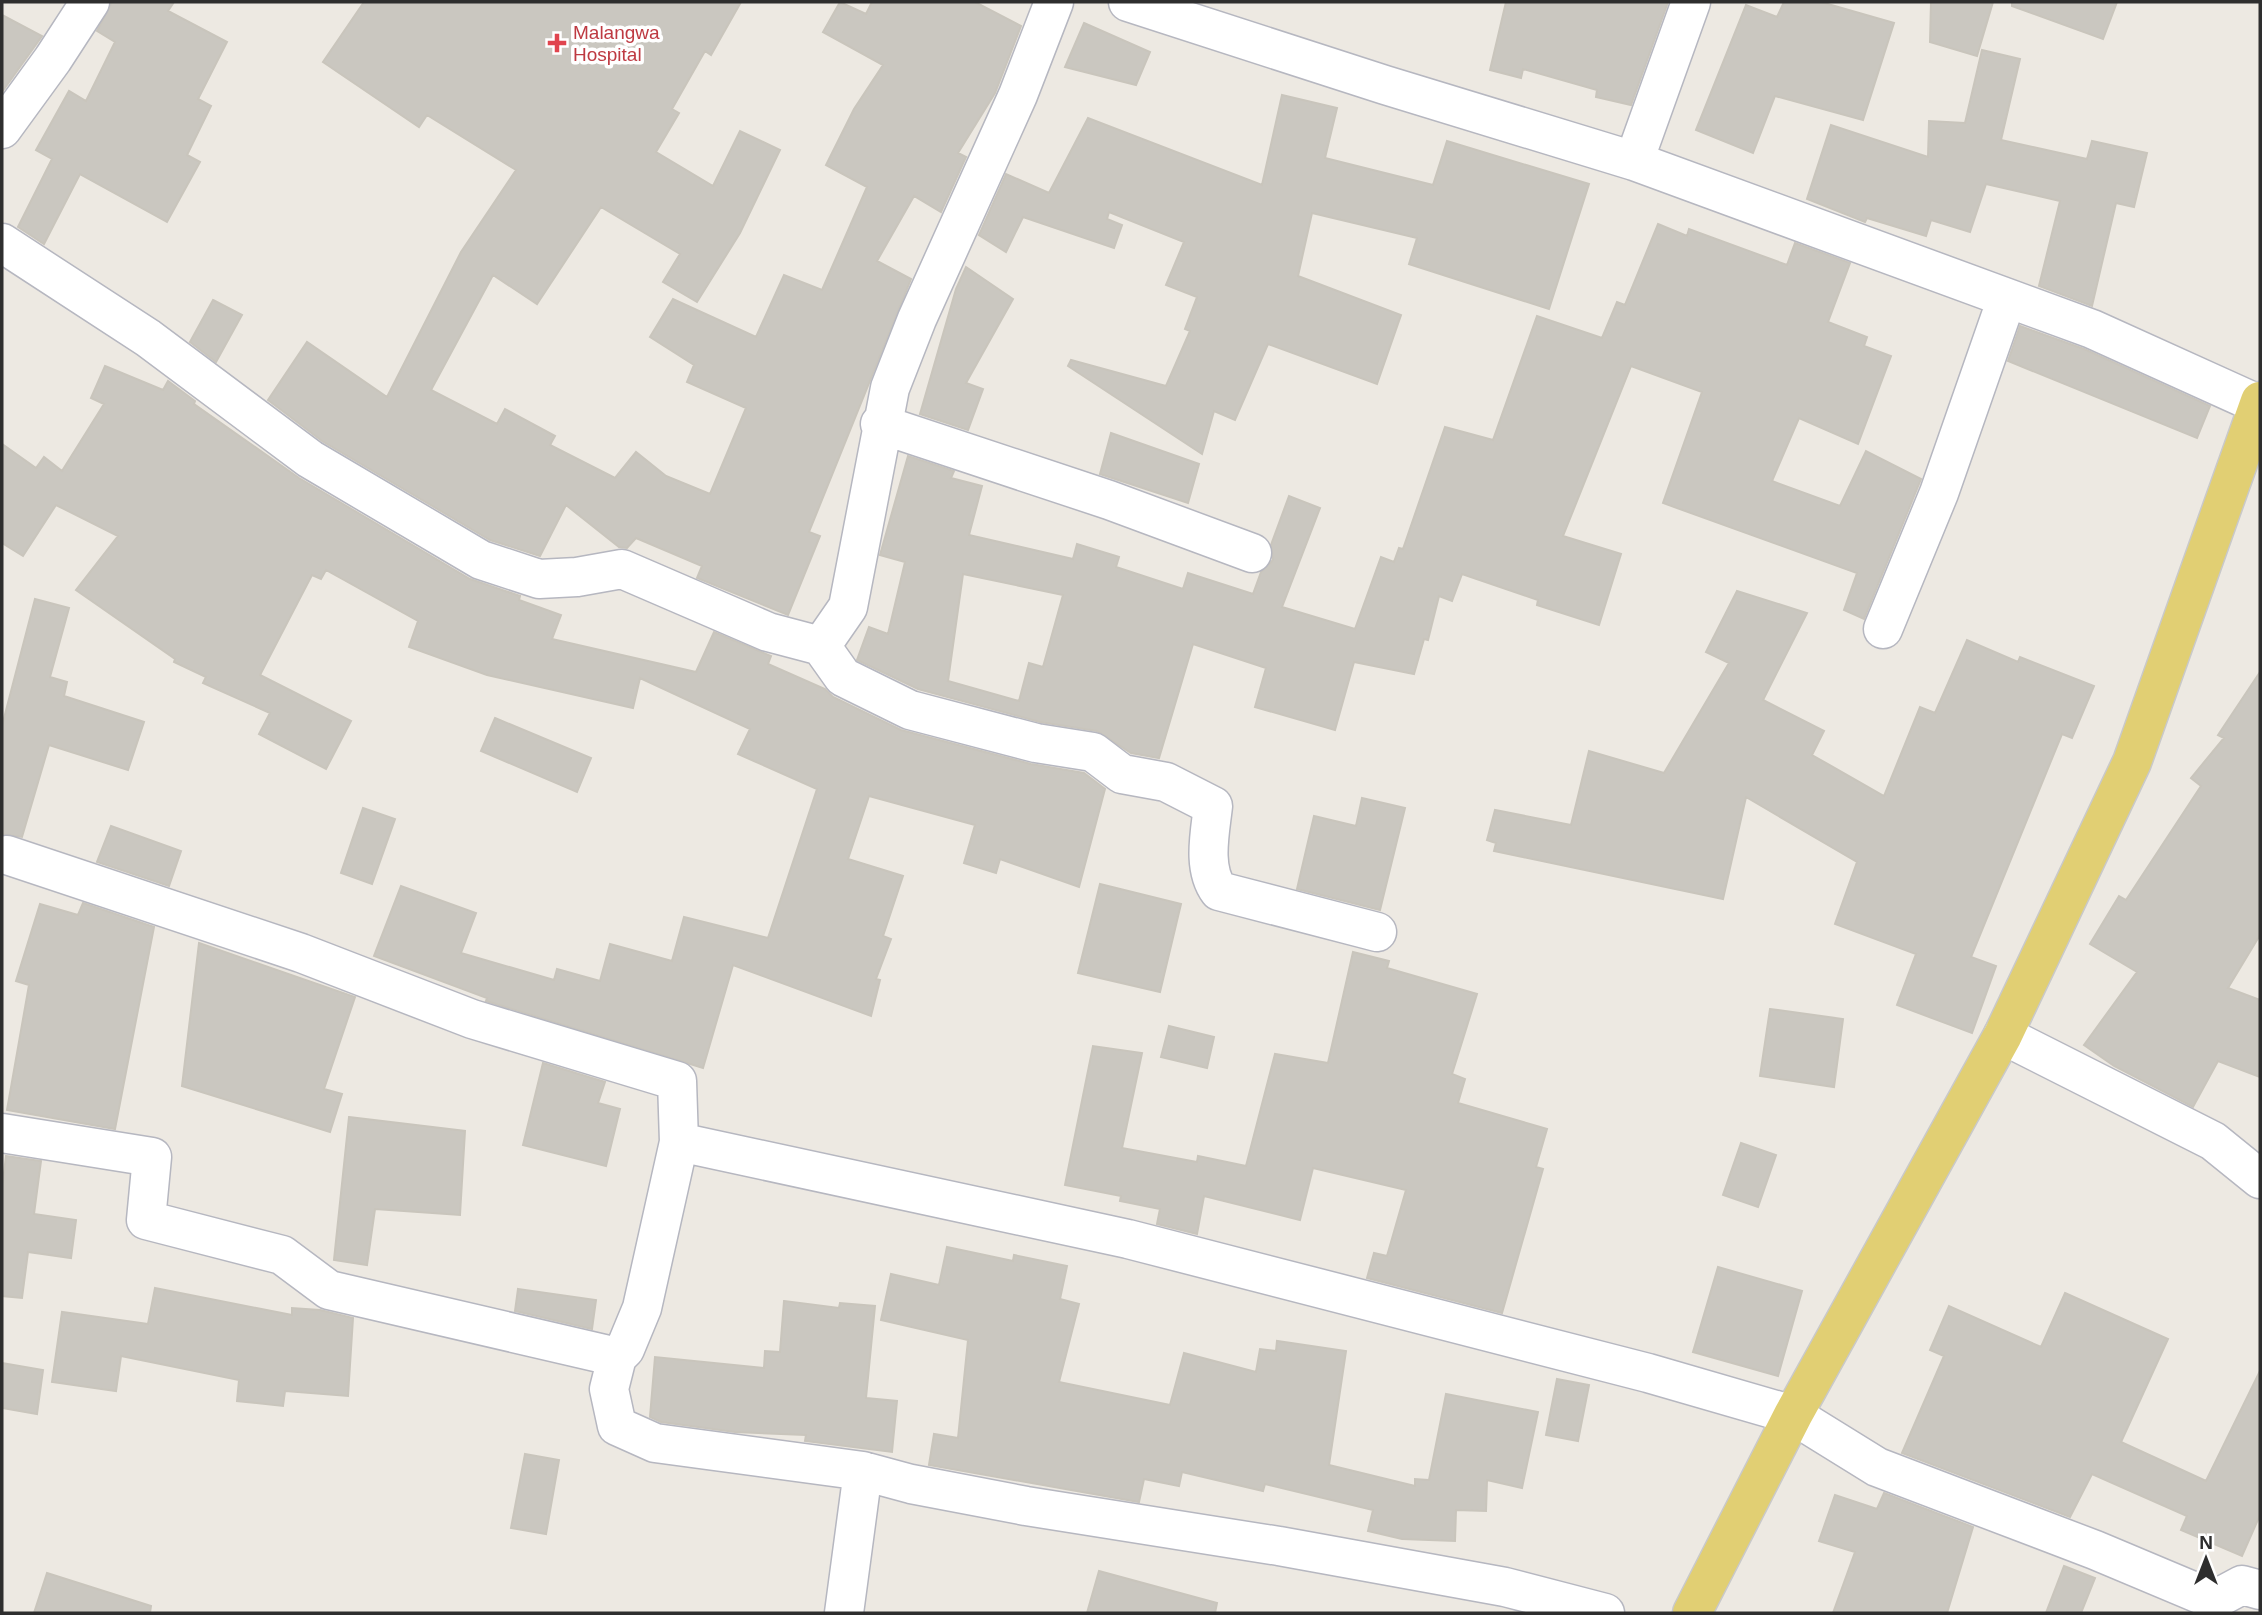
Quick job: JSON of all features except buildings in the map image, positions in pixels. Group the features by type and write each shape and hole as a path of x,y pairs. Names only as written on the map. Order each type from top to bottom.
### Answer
{"main road":[{"path":"1692,1613 1793,1415 2003,1035 2132,762 2260,403"}],"street":[{"path":"2,129 90,2"},
{"path":"821,646 848,607 880,425 890,388 917,319 1017,95 1054,2"},
{"path":"1128,2 1385,85 1634,160 2092,328 2260,403"},
{"path":"1634,160 1691,2"},
{"path":"2,243 148,338 310,459 481,559 538,579 577,577 622,569 768,632 821,646 843,677 910,710 1036,743 1093,752 1122,774 1166,782 1213,806 1209,843 1211,880 1219,891 1377,932"},
{"path":"1883,629 1939,493 2007,298"},
{"path":"880,425 1109,500 1252,553"},
{"path":"7,855 300,953 472,1019 677,1081 679,1142 642,1308 625,1349 617,1357 609,1389 617,1426 655,1443 863,1471 1026,1506 1279,1546 1505,1587 1605,1613"},
{"path":"2003,1035 2213,1141 2260,1179"},
{"path":"2,1133 152,1157 146,1220 282,1255 329,1290 617,1357"},
{"path":"679,1142 1128,1239 1648,1373 1793,1415 1877,1466 2095,1550 2212,1607 2242,1585 2260,1590"},
{"path":"844,1613 863,1471"}],"place":[{"name":"Malangwa Hospital","path":"557,43"}]}
